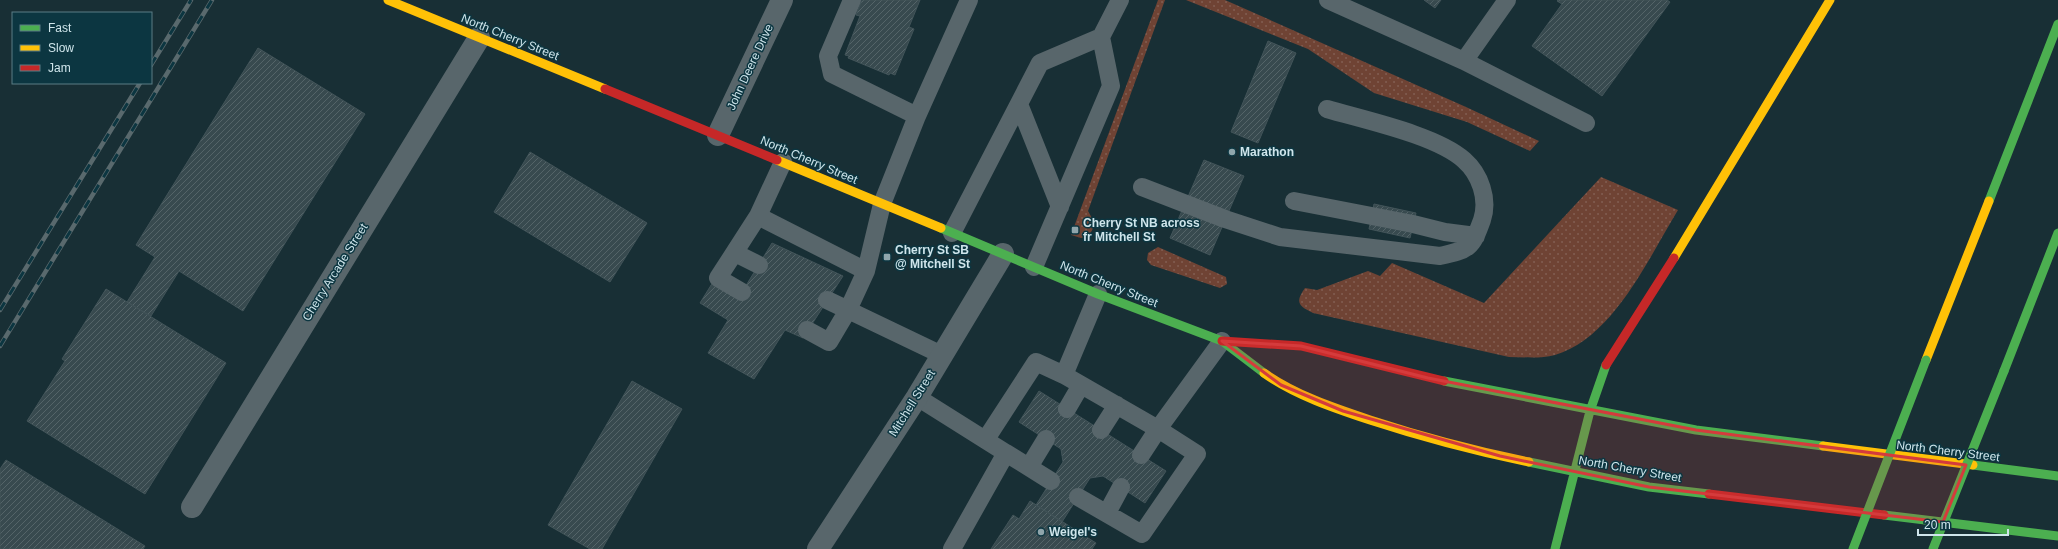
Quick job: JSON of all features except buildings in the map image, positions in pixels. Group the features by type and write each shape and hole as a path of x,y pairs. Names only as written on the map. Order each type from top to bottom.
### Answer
{"main road":[{"name":"North Cherry Street","path":"388,0 718,135 1098,294 1222,341 1281,385 1343,410 1422,436 1500,456 1650,487 2058,536"},
{"path":"1555,549 1590,410 1605,366 1639,315 1830,0"},
{"path":"1853,549 2058,24"},
{"path":"1933,549 2058,233"},
{"name":"North Cherry Street","path":"1222,341 1301,346 1428,378 1704,431 2058,476"}],"street":[{"name":"John Deere Drive","path":"718,135 782,0"},
{"name":"Cherry Arcade Street","path":"192,507 479,38"},
{"name":"Mitchell Street","path":"818,549 917,397 1003,254"}],"lane":[{"path":"852,0 828,56 832,74 917,116"},
{"path":"807,330 829,342 848,310 866,271 882,204 917,116 969,0"},
{"path":"1034,267 1111,86 1101,37 1120,0"},
{"path":"1328,0 1464,61 1586,123"},
{"path":"1464,61 1507,0"},
{"path":"952,233 1040,63 1101,37"},
{"path":"1019,104 1060,207"},
{"path":"1142,187 1225,219 1280,237 1440,256 1456,253 1470,246 1476,236 1485,210 1481,184 1464,160 1431,140 1328,109"},
{"path":"742,292 718,278 758,216 783,162"},
{"path":"1294,201 1413,224 1445,232 1476,236"},
{"path":"758,216 866,271"},
{"path":"735,253 759,265"},
{"path":"1064,375 1098,294"},
{"path":"827,300 942,355"},
{"path":"1141,455 1158,428 1222,341"},
{"path":"986,439 1036,362 1081,384 1158,428 1197,454 1142,534 1107,512 1078,497"},
{"path":"1067,409 1081,384"},
{"path":"917,397 1051,481"},
{"path":"1101,430 1117,405"},
{"path":"1029,467 1046,439"},
{"path":"952,549 1006,453"},
{"path":"1107,512 1122,487"}],"highlighted area":[{"path":"1222,341 1301,346 1428,378 1696,430 1966,465 1943,522 1649,487 1500,456 1343,411 1281,385"}],"shaded area":[{"path":"1158,0 1165,0 1088,211 1093,222 1092,231 1086,237 1081,238 1071,235"},
{"path":"1186,0 1225,0 1539,141 1530,151 1467,122 1374,93 1308,49"},
{"path":"1601,177 1678,210 1627,294 1611,315 1594,332 1576,346 1549,356 1509,357 1313,313 1301,306 1299,300 1305,288 1317,290 1368,271 1380,276 1392,263 1484,303"},
{"path":"1158,247 1226,277 1227,284 1220,288 1151,265 1147,260 1148,253"}],"railway":[{"path":"152,63 191,0"},
{"path":"0,346 212,0"},
{"path":"0,310 139,84"}],"traffic: fast":[{"path":"1989,201 2058,24"},
{"path":"941,228 1098,294 1222,341 1264,373"},
{"path":"2004,371 2058,233"},
{"path":"1853,549 1926,360"},
{"path":"1555,549 1590,411 1606,365"},
{"path":"1933,549 2004,371"},
{"path":"1444,381 1696,430 1823,446"},
{"path":"1529,462 1649,487 1709,494"},
{"path":"1973,465 2058,476"},
{"path":"1884,515 2058,536"}],"traffic: slow":[{"path":"388,0 605,89"},
{"path":"1674,258 1830,0"},
{"path":"777,160 941,228"},
{"path":"1926,360 1989,201"},
{"path":"1264,373 1289,388 1329,406 1409,432 1529,462"},
{"path":"1823,446 1973,465"}],"traffic: jam":[{"path":"605,89 777,160"},
{"path":"1606,365 1674,258"},
{"path":"1222,341 1301,346 1444,381"},
{"path":"1709,494 1884,515"}],"place":[{"name":"Marathon","path":"1232,152"},
{"name":"Cherry St NB across fr Mitchell St","path":"1075,230"},
{"name":"Cherry St SB @ Mitchell St","path":"887,257"},
{"name":"Weigel's","path":"1041,532"}]}
